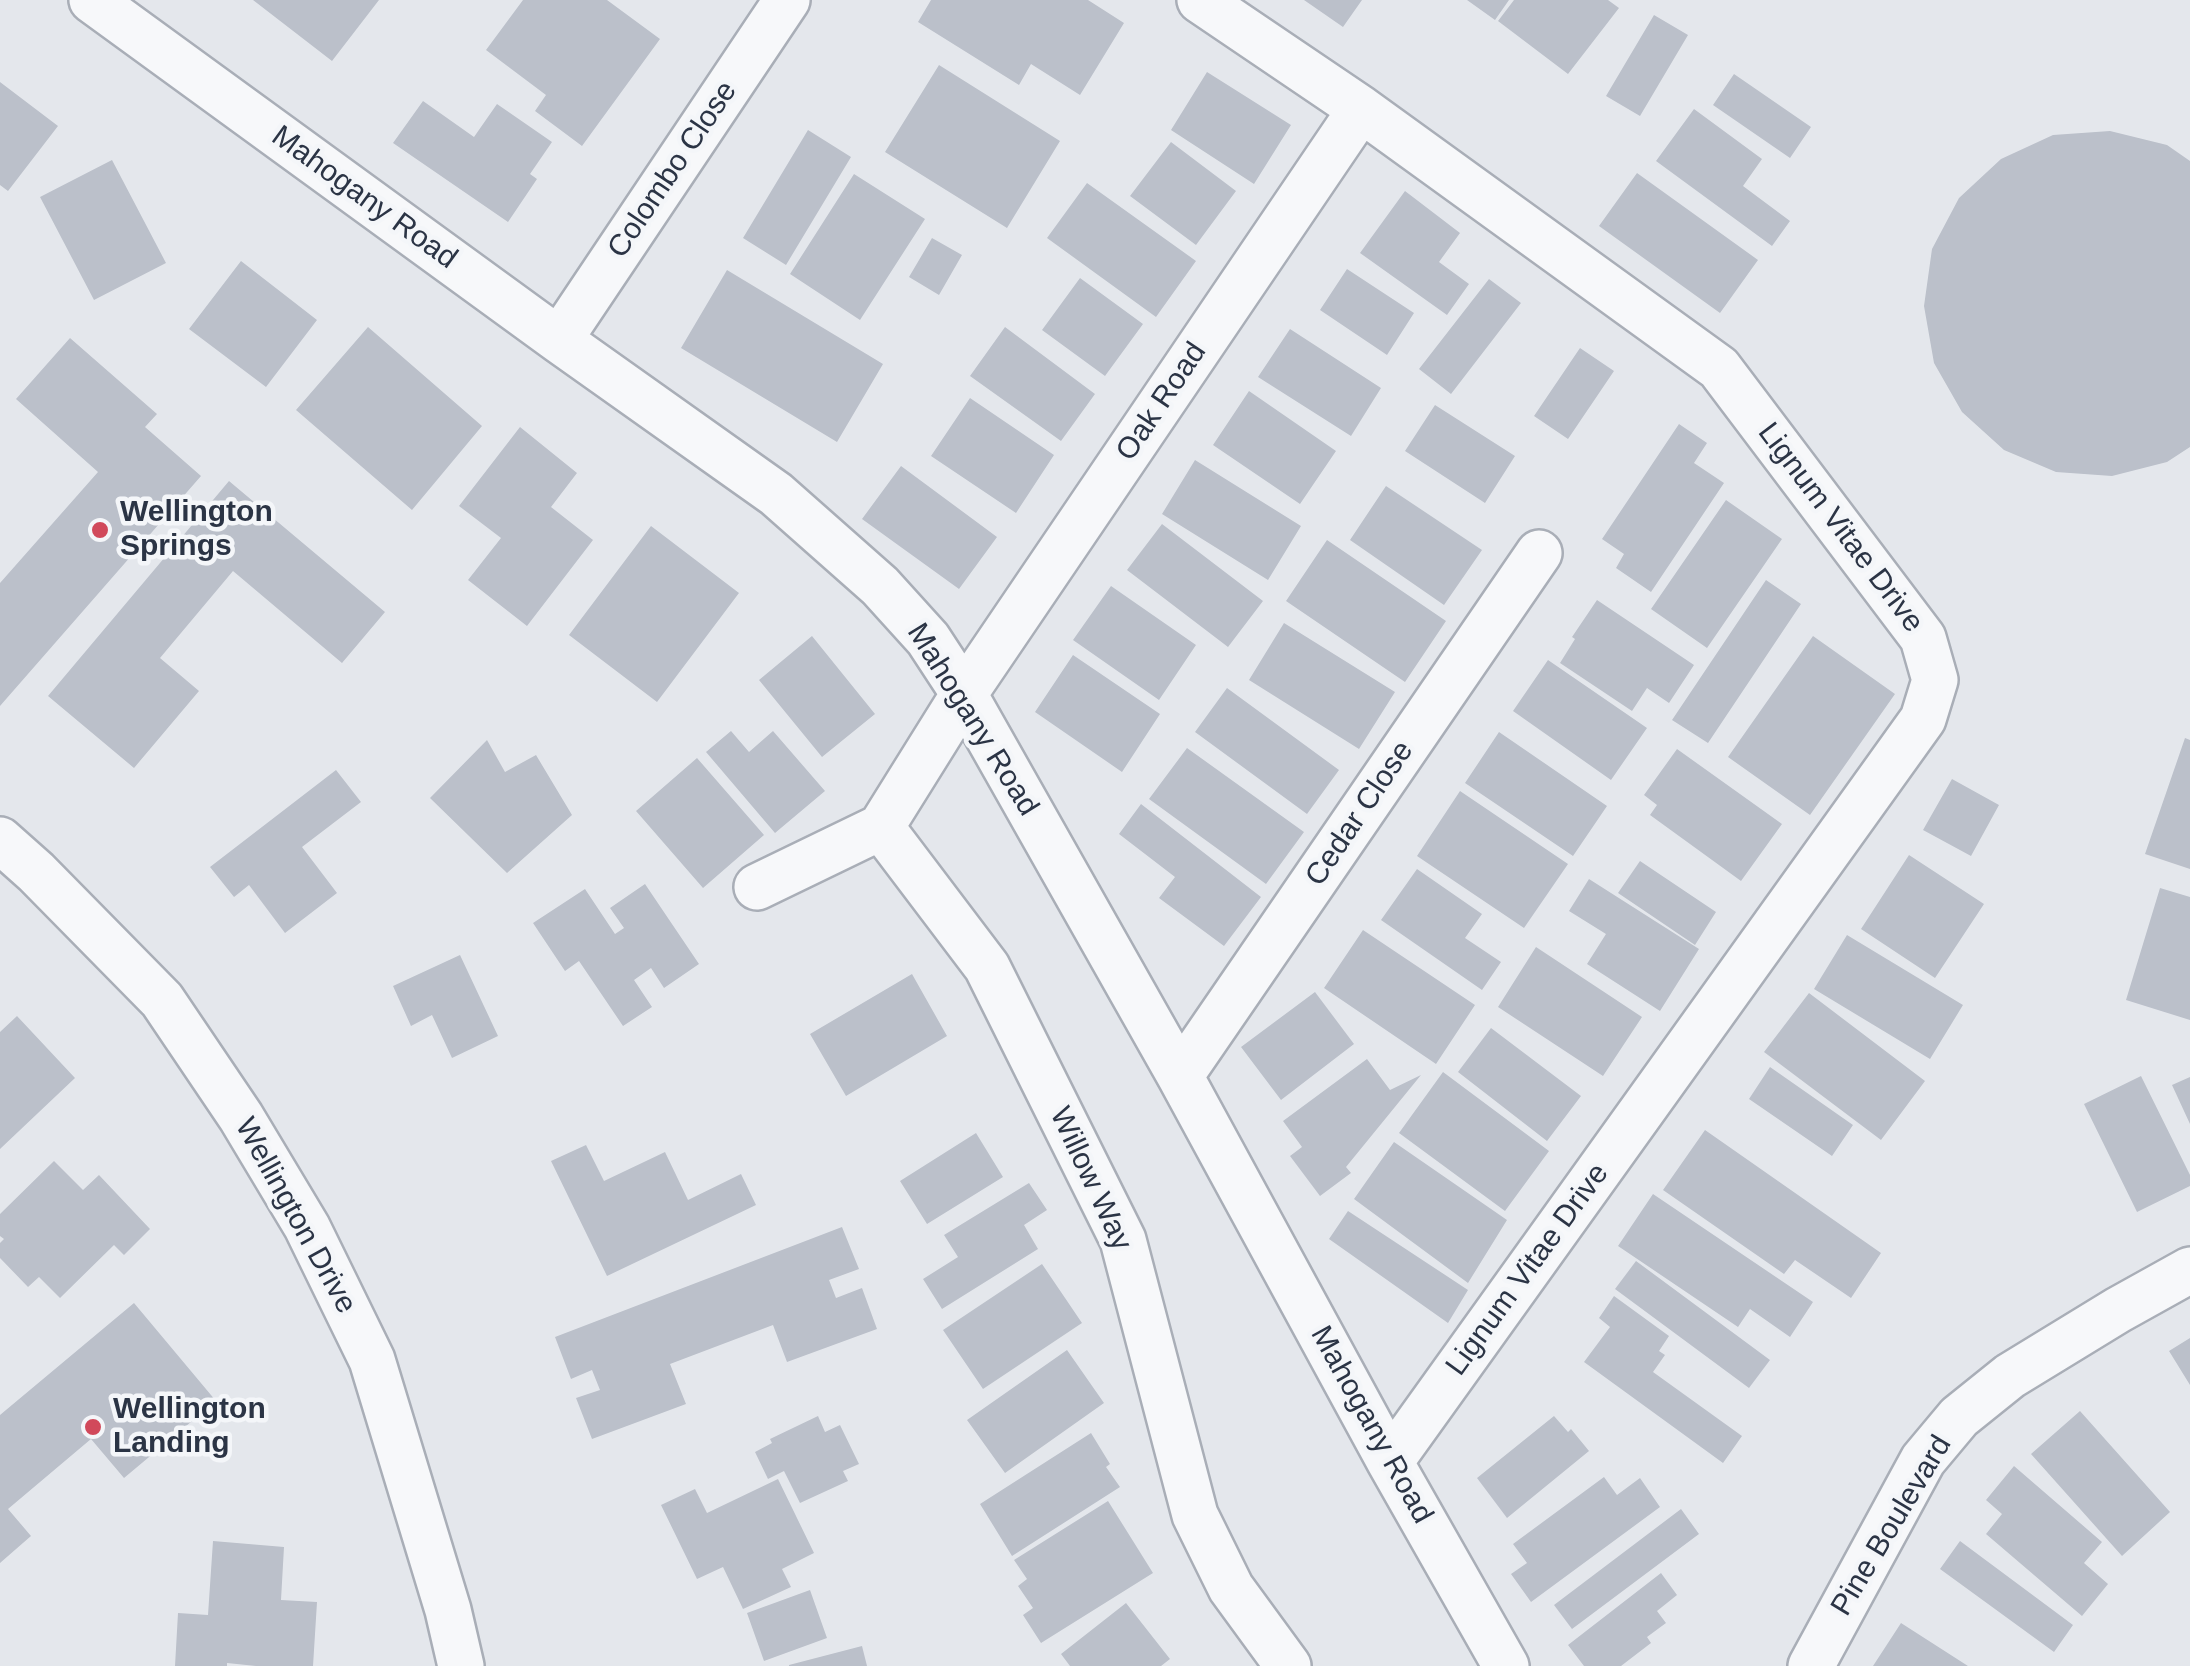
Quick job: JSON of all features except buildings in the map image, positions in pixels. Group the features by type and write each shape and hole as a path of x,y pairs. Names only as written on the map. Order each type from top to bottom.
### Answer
{"street":[{"name":"Mahogany Road","path":"92,0 776,494 880,586 928,639 964,694 1180,1076 1506,1666"},
{"name":"Colombo Close","path":"559,340 788,0"},
{"name":"Lignum Vitae Drive","path":"1200,0 1360,109 1719,368 1923,638 1935,680 1922,719 1390,1462"},
{"name":"Oak Road","path":"964,694 1360,109"},
{"name":"Cedar Close","path":"1180,1076 1539,553"},
{"path":"757,887 880,827 964,694"},
{"name":"Willow Way","path":"880,827 987,967 1123,1240 1195,1515 1232,1588 1288,1666"},
{"name":"Wellington Drive","path":"0,840 162,1000 241,1117 306,1226 372,1360 448,1610 461,1666"},
{"name":"Pine Boulevard","path":"1811,1666 1923,1460 1958,1417 2010,1376 2190,1270"}],"place":[{"name":"Wellington Springs","path":"100,530"},
{"name":"Wellington Landing","path":"93,1427"}]}
